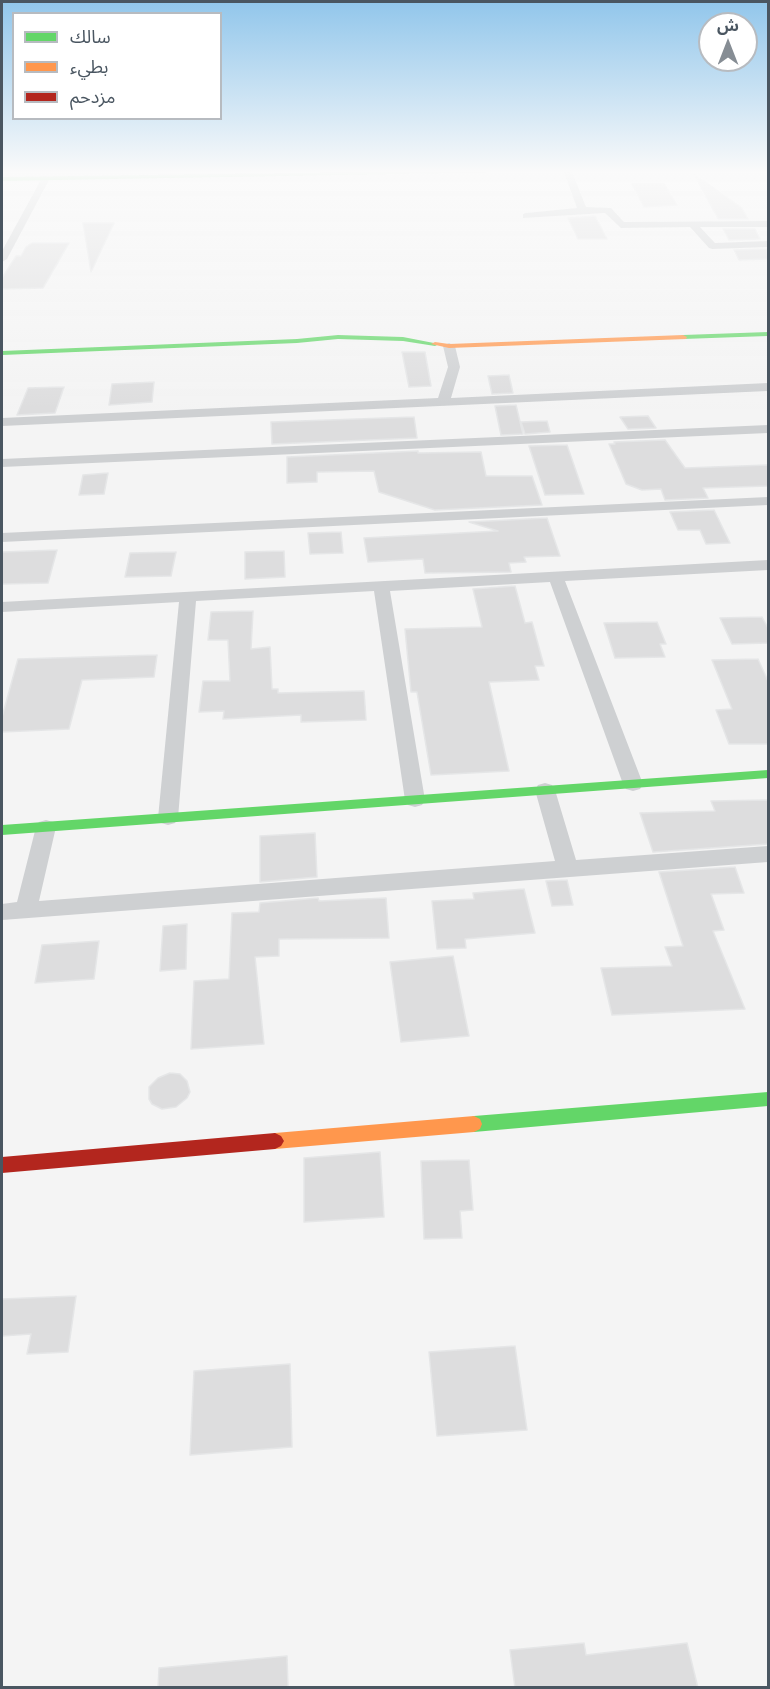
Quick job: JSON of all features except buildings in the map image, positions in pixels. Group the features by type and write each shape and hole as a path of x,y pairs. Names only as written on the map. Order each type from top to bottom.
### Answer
{"main road":[{"path":"2,353 297,341 338,337 404,339 449,346 768,334"},
{"path":"2,830 768,774"},
{"path":"2,1166 768,1099"}],"street":[{"path":"443,403 454,367 449,346"},
{"path":"2,422 768,387"},
{"path":"2,464 768,429"},
{"path":"2,538 768,501"},
{"path":"2,624 4,607 768,565"},
{"path":"556,577 633,784"},
{"path":"381,586 415,800"},
{"path":"168,818 188,597"},
{"path":"545,790 568,868"},
{"path":"26,910 46,827"},
{"path":"2,912 768,854"}],"traffic: fast":[{"path":"683,337 768,334"},
{"path":"2,353 297,341 338,337 403,339 435,344"},
{"path":"2,830 768,774"},
{"path":"474,1124 768,1099"}],"traffic: slow":[{"path":"435,344 449,346 683,337"},
{"path":"275,1141 474,1124"}],"traffic: jam":[{"path":"2,1165 275,1141"}]}
